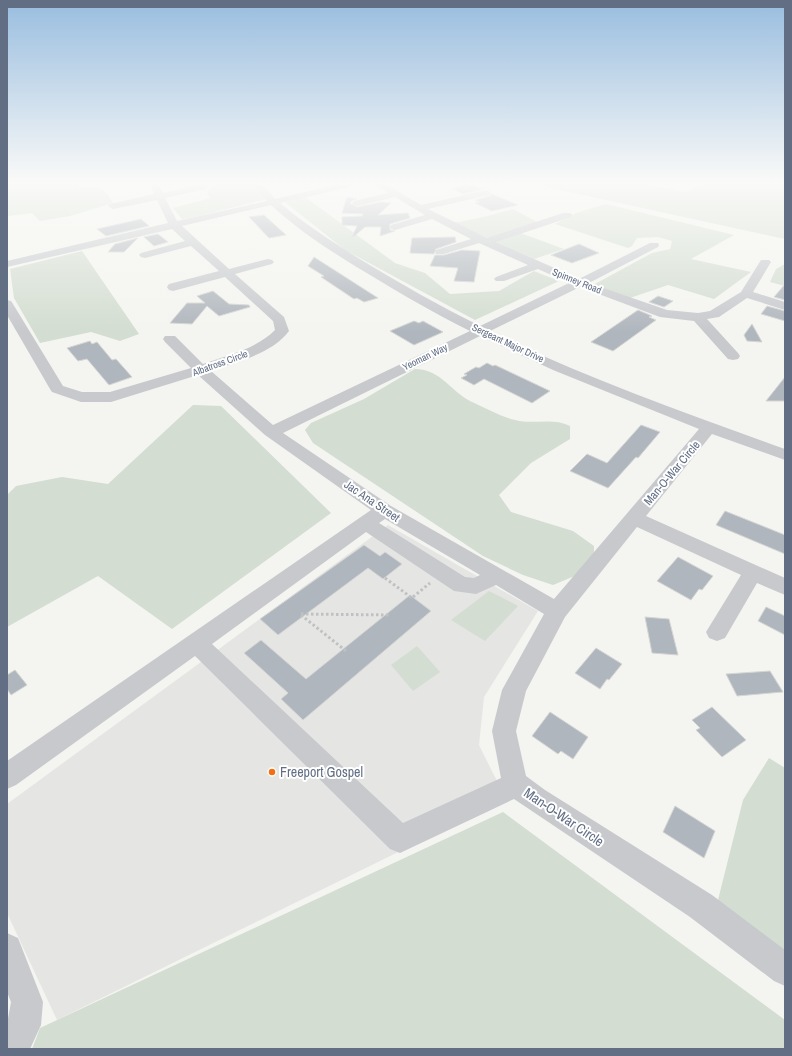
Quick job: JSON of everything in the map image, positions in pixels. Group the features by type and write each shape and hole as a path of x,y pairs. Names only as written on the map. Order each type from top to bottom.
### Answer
{"street":[{"path":"7,264 139,233"},
{"name":"Albatross Circle","path":"7,304 57,389 81,397 111,397 201,370 252,351 272,341 282,330 279,320 183,233"},
{"name":"Sergeant Major Drive","path":"312,233 374,274 479,331 598,384 785,455"},
{"name":"Spinney Road","path":"470,233 578,283 665,314 698,317 714,314 732,301 746,294"},
{"path":"440,252 506,233"},
{"path":"145,255 193,242"},
{"name":"Yeoman Way","path":"272,432 654,245"},
{"path":"173,287 268,262"},
{"path":"765,262 746,294 785,306"},
{"path":"500,279 538,265"},
{"path":"698,317 733,356"},
{"name":"Jac Ana Street","path":"170,339 201,370 272,432 384,510 557,611"},
{"name":"Man-O-War Circle","path":"709,427 557,611 514,690 504,731 511,769 516,784 536,799 701,906 785,970"},
{"path":"7,776 384,510"},
{"name":"Man-O-War Circle","path":"634,518 785,587"},
{"path":"366,523 461,585 476,586 497,576"},
{"path":"717,632 753,573"},
{"path":"196,643 400,839 516,784"},
{"path":"7,952 27,1002 24,1025 13,1049"}],"path":[{"path":"385,578 412,597 443,572"},
{"path":"346,651 301,614 390,615"}],"shaded area":[{"path":"324,233 354,233 395,263 425,273 450,294 499,291 534,271 559,281 475,320 345,250"},
{"path":"477,233 521,233 564,249 534,259"},
{"path":"583,233 727,233 734,235 691,259 751,272 714,299 668,285 627,299 593,285 652,253 670,249 672,241 658,237 637,238 632,246 628,248"},
{"path":"759,233 785,233 785,239"},
{"path":"82,251 139,334 120,341 91,332 40,343 14,298 10,269"},
{"path":"785,264 785,286 770,282 776,269"},
{"path":"415,369 432,373 465,398 505,417 529,422 550,421 563,423 570,426 570,439 531,463 499,495 511,512 573,531 594,546 594,556 577,575 553,585 523,575 483,556 313,443 305,430 311,423 364,399"},
{"path":"193,405 221,406 331,513 172,629 98,576 7,627 7,495 16,486 62,477 108,484"},
{"name":"Freeport Gospel","path":"388,525 538,611 484,697 479,745 506,799 57,1020 7,913 7,804"},
{"path":"489,591 518,606 485,641 451,620"},
{"path":"417,646 440,672 413,691 391,665"},
{"path":"769,758 785,768 785,954 716,908 743,800"},
{"path":"503,812 785,1020 785,1049 32,1049 40,1028"}],"building":[{"path":"103,233 118,233 106,236"},
{"path":"265,233 284,233 286,235 269,238"},
{"path":"354,233 358,233 351,239"},
{"path":"380,233 388,233 380,236"},
{"path":"158,234 168,242 154,246 144,237"},
{"path":"455,237 456,242 436,249 434,254 410,253 412,238"},
{"path":"138,238 124,252 108,252 115,244"},
{"path":"579,244 599,253 572,263 551,255"},
{"path":"462,250 480,251 474,282 454,281 458,268 430,266 435,255 444,255"},
{"path":"314,257 378,298 364,302 357,298 354,299 321,277 324,276 308,266"},
{"path":"785,284 785,300 774,297"},
{"path":"213,291 229,304 249,305 250,307 219,316 207,306 192,324 170,323 187,303 205,303 197,296"},
{"path":"658,296 673,301 664,307 649,302"},
{"path":"767,306 785,311 785,321 761,314"},
{"path":"638,310 652,316 649,317 656,320 613,351 591,342"},
{"path":"414,321 419,323 423,321 443,332 414,345 390,331"},
{"path":"752,324 762,342 747,341 744,335"},
{"path":"90,341 92,344 97,342 112,360 116,359 132,377 109,385 87,359 78,361 67,348"},
{"path":"487,363 493,366 495,365 550,391 532,403 484,379 474,385 461,378 467,375 464,374 476,367 479,368"},
{"path":"785,377 785,401 766,401"},
{"path":"641,425 660,432 638,458 636,457 608,488 570,471 587,454 607,463"},
{"path":"725,511 785,535 785,554 716,525"},
{"path":"364,545 380,556 385,552 402,564 383,579 368,568 278,635 260,619"},
{"path":"678,557 713,576 702,590 699,589 691,600 657,581"},
{"path":"410,595 431,611 303,720 281,699 288,693 244,653 261,640 306,679"},
{"path":"766,607 785,616 785,635 758,621"},
{"path":"645,617 669,619 678,655 652,653"},
{"path":"596,648 622,664 609,680 607,679 600,689 575,673"},
{"path":"15,670 27,685 11,695 7,689 7,675"},
{"path":"770,671 783,692 737,696 726,674"},
{"path":"712,707 746,740 722,757 696,730 700,728 692,720"},
{"path":"550,712 588,737 573,759 561,751 558,754 532,736"},
{"path":"675,806 715,831 704,858 663,832"}],"place":[{"name":"Freeport Gospel","path":"272,772"}]}
